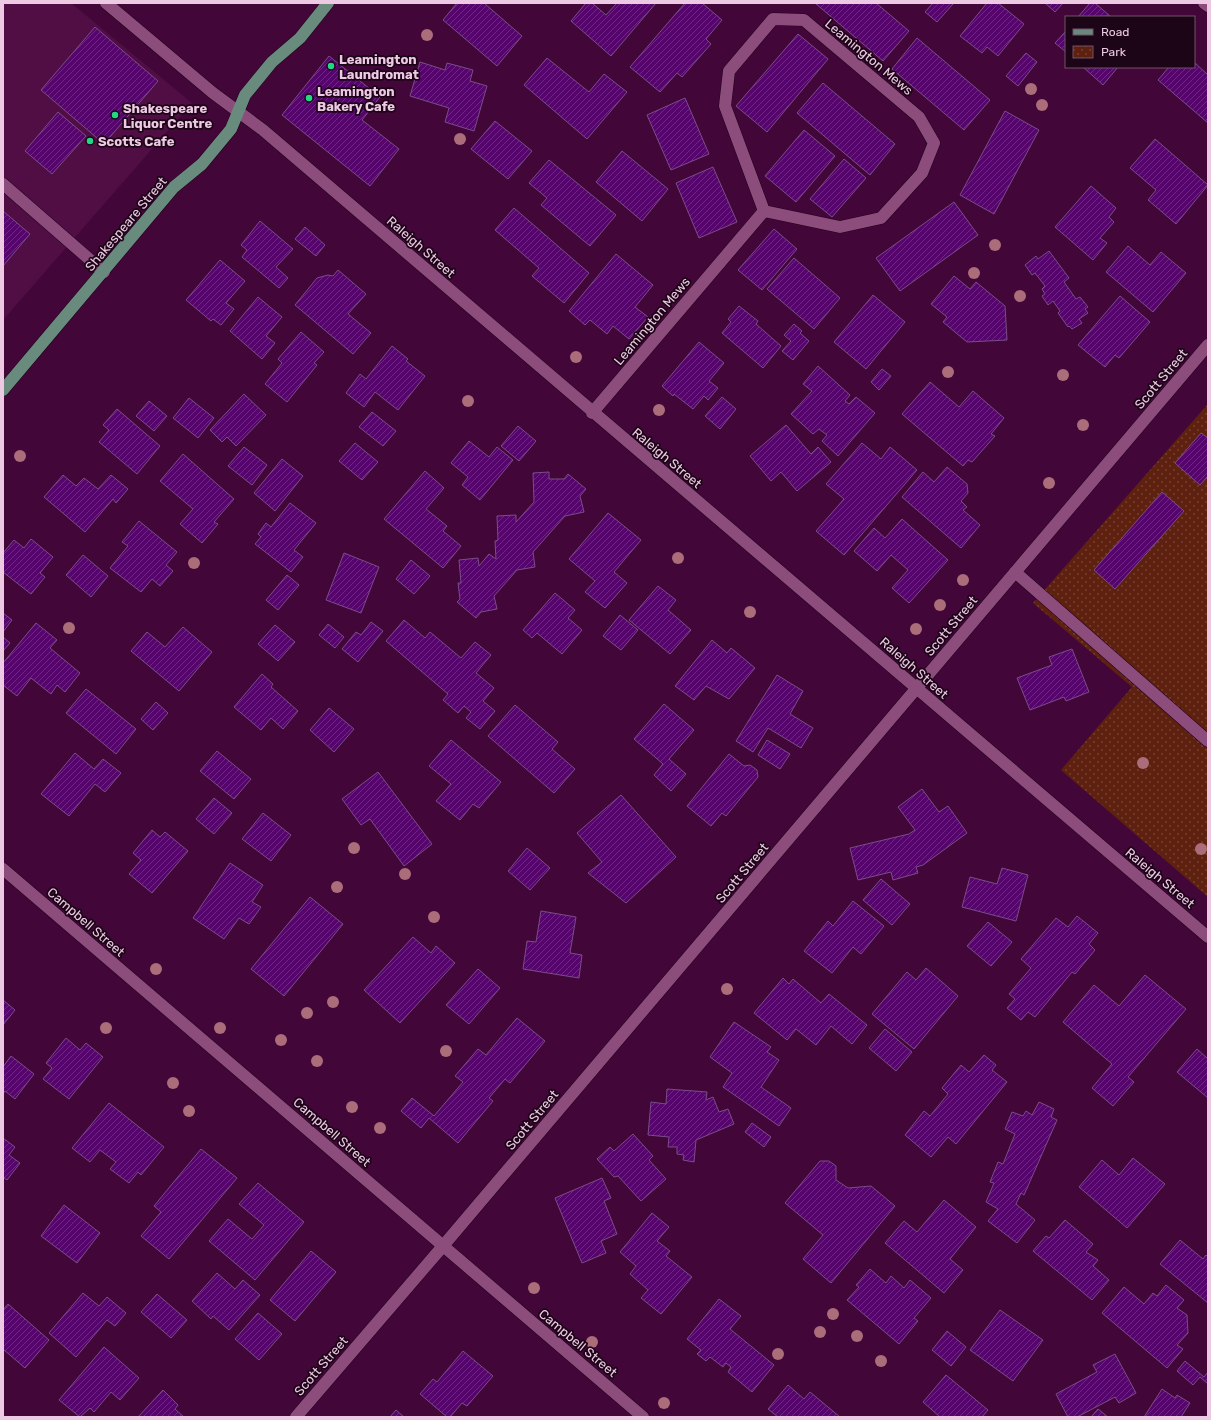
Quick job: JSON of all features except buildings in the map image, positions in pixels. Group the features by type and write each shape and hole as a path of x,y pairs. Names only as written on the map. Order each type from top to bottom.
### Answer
{"main road":[{"name":"Shakespeare Street","path":"3,390 104,272 174,187 202,164 231,129 245,95 272,62 300,38 328,3"}],"street":[{"name":"Raleigh Street","path":"106,3 238,113 263,130 592,413 1208,937"},
{"path":"1204,3 1208,6"},
{"name":"Leamington Mews","path":"773,19 804,20 919,117 934,143 922,173 881,218 840,227 764,211 725,106 729,71 773,19"},
{"path":"3,184 104,272"},
{"name":"Leamington Mews","path":"592,413 764,211"},
{"name":"Scott Street","path":"296,1417 1208,345"},
{"path":"1015,572 1208,741"},
{"name":"Campbell Street","path":"3,869 644,1417"}],"shaded area":[{"path":"3,3 71,3 192,103 3,320"}],"green space":[{"path":"1208,404 1208,897 1061,770 1132,687 1033,603"}],"place":[{"name":"Leamington Laundromat","path":"331,66"},
{"name":"Leamington Bakery Cafe","path":"309,98"},
{"name":"Shakespeare Liquor Centre","path":"115,115"},
{"name":"Scotts Cafe","path":"90,141"}]}
